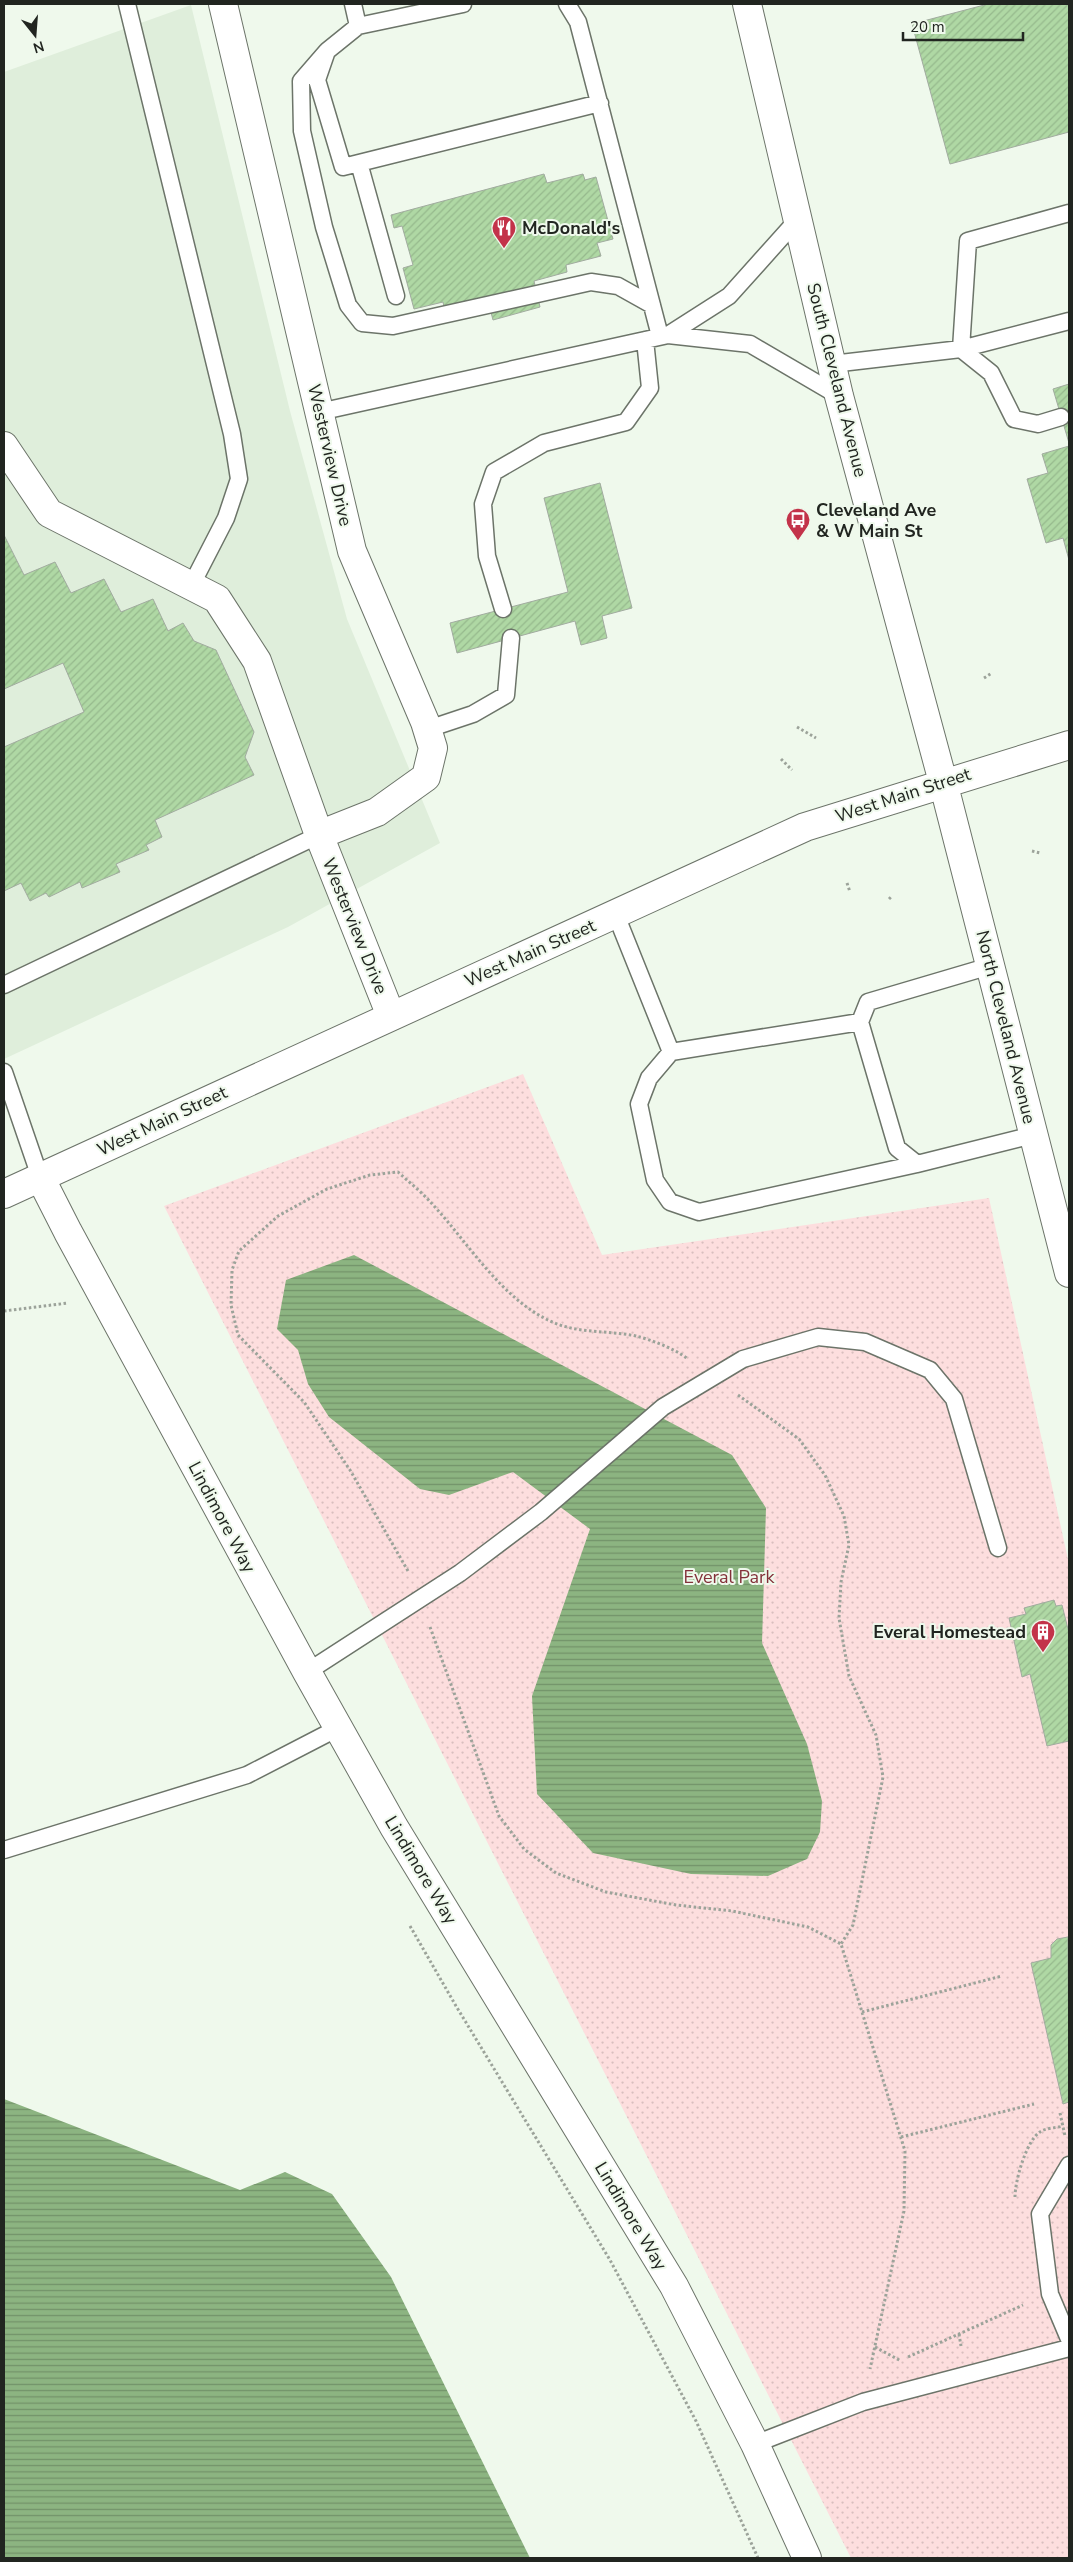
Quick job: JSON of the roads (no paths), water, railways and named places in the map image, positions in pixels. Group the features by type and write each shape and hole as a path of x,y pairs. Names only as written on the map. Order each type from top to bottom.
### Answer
{"street":[{"name":"Westerview Drive","path":"223,4 352,551 428,729 433,748 426,777 377,812 319,835"},
{"name":"South Cleveland Avenue","path":"748,4 839,396 943,782"},
{"name":"Westerview Drive","path":"4,446 49,513 217,599 257,660 319,835 390,1016"},
{"name":"West Main Street","path":"4,1194 390,1016 616,915 804,826 1069,745"},
{"name":"North Cleveland Avenue","path":"943,782 1069,1273"},
{"name":"Lindimore Way","path":"40,1177 307,1672 394,1827 674,2286 755,2444 808,2558"}],"lane":[{"path":"127,4 232,434 239,479 226,518 191,586"},
{"path":"353,4 358,26"},
{"path":"464,4 358,26 327,51 301,81 302,131 324,227 348,306 362,323 393,326 590,282 618,286 652,306"},
{"path":"503,609 487,556 483,504 494,472 544,443 626,422 650,388 658,337 652,306 578,22 566,4"},
{"path":"327,51 317,80 343,167 600,103"},
{"path":"358,163 396,296"},
{"path":"961,349 968,241 1069,213"},
{"path":"658,337 729,296 798,219"},
{"path":"832,364 961,349 1069,321"},
{"path":"319,412 658,337 750,344 839,396"},
{"path":"961,349 991,373 1014,419 1038,424 1061,417"},
{"path":"428,729 473,714 506,695 511,638"},
{"path":"4,985 319,835"},
{"path":"616,915 671,1052"},
{"path":"917,1164 897,1148 860,1022 868,1002 990,966"},
{"path":"860,1022 671,1052 649,1078 639,1104 656,1180 670,1202 699,1212 917,1164 1033,1135"},
{"path":"4,1072 40,1177"},
{"path":"307,1672 460,1573 541,1512 663,1407 743,1360 818,1336 865,1342 930,1370 954,1399 998,1548"},
{"path":"4,1850 247,1775 338,1728"},
{"path":"1069,2165 1040,2214 1050,2294 1069,2339"},
{"path":"755,2444 863,2402 1069,2348"}],"place":[{"name":"McDonald's","path":"504,249"},
{"name":"Cleveland Ave & W Main St","path":"798,541"},
{"name":"Everal Homestead","path":"1043,1653"}],"park label":[{"name":"Everal Park","path":"729,1577"}]}
